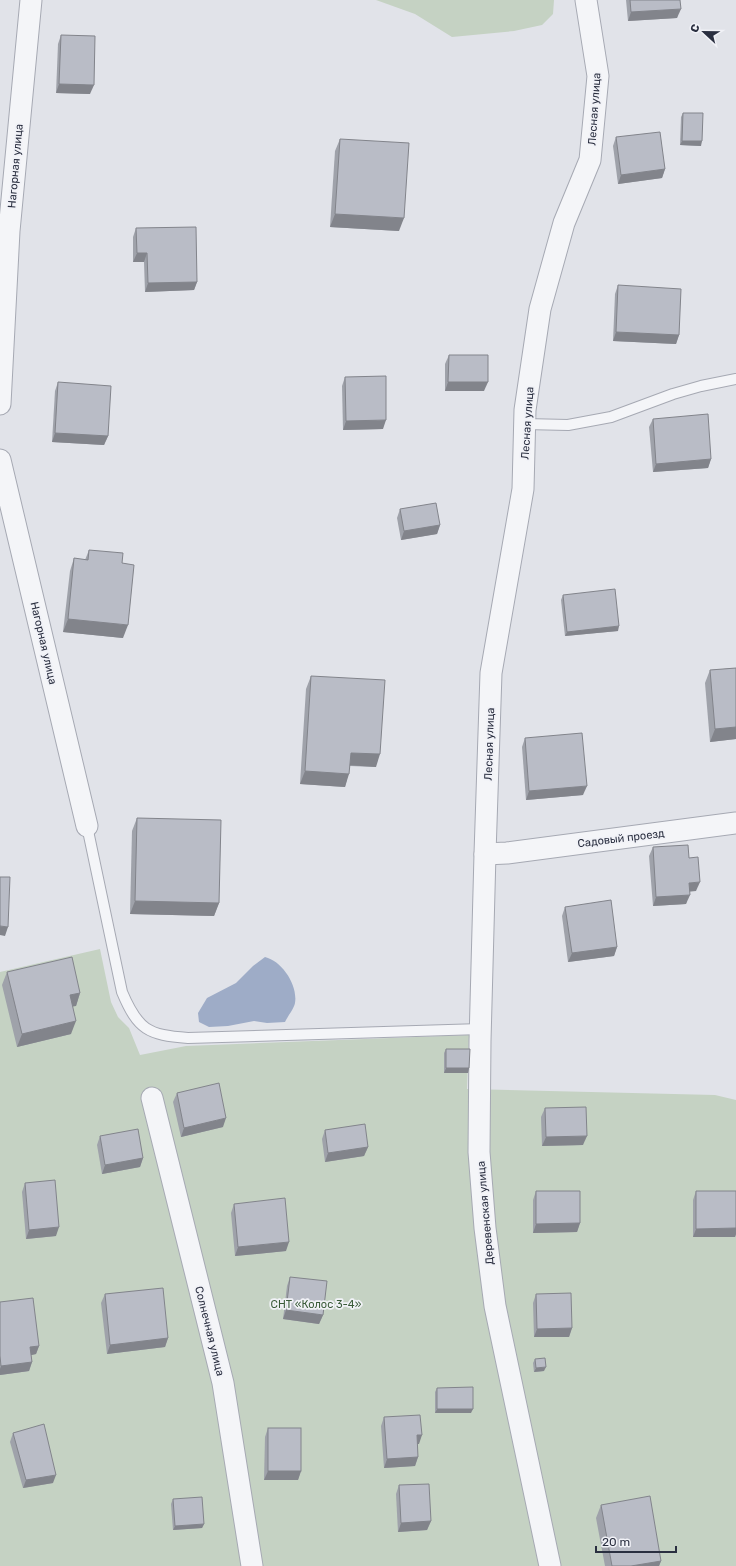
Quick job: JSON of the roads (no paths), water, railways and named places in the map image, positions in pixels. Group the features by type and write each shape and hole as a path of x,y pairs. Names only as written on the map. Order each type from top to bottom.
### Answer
{"street":[{"name":"Нагорная улица","path":"0,404 9,231 30,0"},
{"name":"Лесная улица","path":"485,854 491,673 523,490 525,410 540,309 564,224 590,160 598,76 586,0"},
{"name":"Нагорная улица","path":"0,460 87,826"},
{"name":"Садовый проезд","path":"485,854 507,853 736,823"},
{"name":"Деревенская улица","path":"485,854 479,1152 485,1228 494,1306 550,1566"},
{"name":"Солнечная улица","path":"152,1098 223,1382 252,1566"}],"lane":[{"path":"525,424 568,425 611,417 694,388 736,379"},
{"path":"87,826 122,992 138,1023 148,1029 160,1035 188,1038 481,1029"}],"water":[{"path":"265,957 277,963 283,969 288,975 294,989 295,1003 285,1022 267,1023 254,1021 228,1026 209,1027 199,1022 198,1013 207,998 236,983 253,966"}],"park label":[{"name":"СНТ «Колос 3-4»","path":"316,1304"}]}
